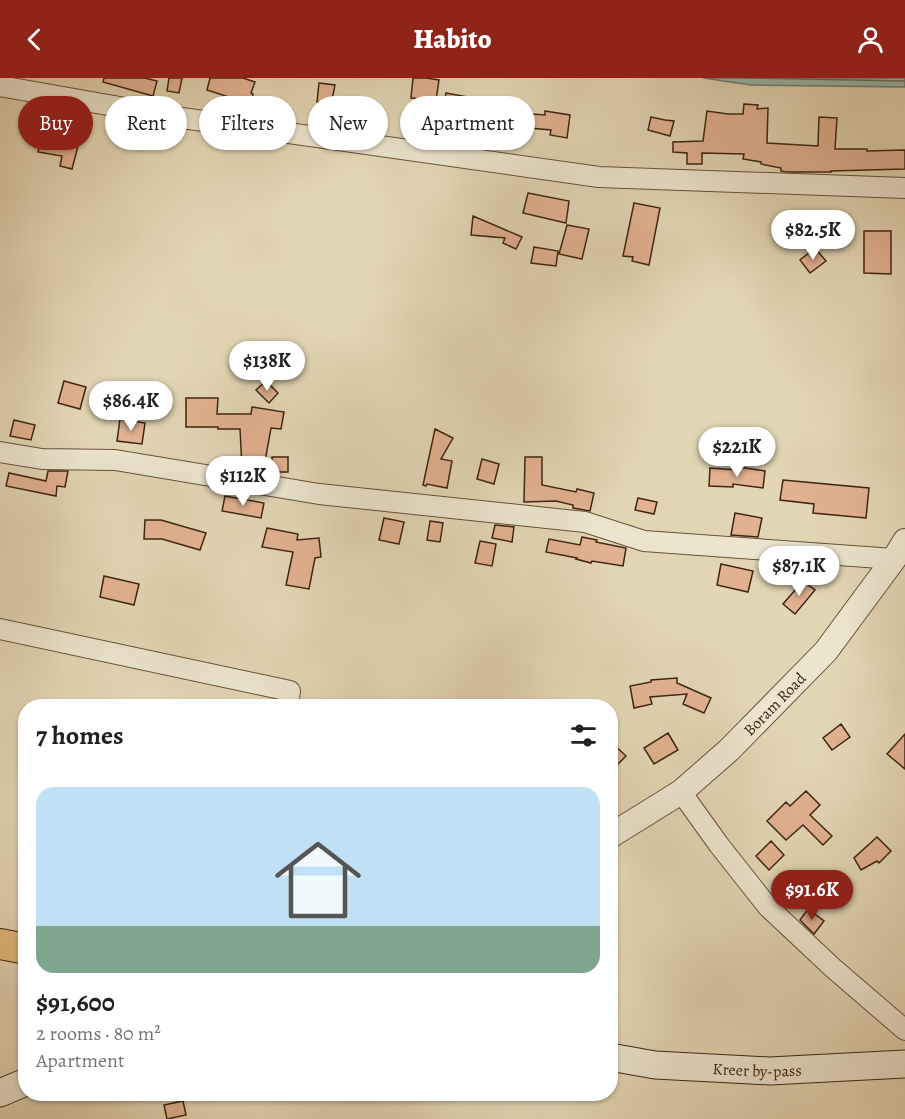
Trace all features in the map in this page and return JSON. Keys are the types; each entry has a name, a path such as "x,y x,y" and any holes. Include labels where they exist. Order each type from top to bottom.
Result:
{"main road":[{"path":"0,944 18,947"},
{"name":"Kreer by-pass","path":"618,1058 655,1065 770,1071 905,1064"},
{"path":"0,1093 18,1085"}],"street":[{"path":"0,86 182,118 599,177 905,188"},
{"path":"0,453 42,459 115,460 319,494 585,522 644,541 899,550"},
{"name":"Boram Road","path":"618,831 681,792 729,750 826,651 899,550"},
{"path":"0,629 290,691 289,699"},
{"path":"681,792 768,907 833,968 905,1030"}],"water":[{"path":"703,78 905,78 905,87 751,85"}],"building":[{"path":"104,78 145,78 157,81 153,96 103,82"},
{"path":"169,78 182,78 179,93 167,91"},
{"path":"210,78 243,78 255,82 251,93 253,96 226,96 207,90"},
{"path":"413,78 439,80 437,96 411,96"},
{"path":"319,83 335,85 333,96 318,96"},
{"path":"446,93 462,96 445,96"},
{"path":"744,104 758,105 757,109 768,108 767,143 818,146 819,117 837,118 835,149 905,150 905,169 786,172 781,171 781,168 743,159 744,154 702,153 702,164 687,164 687,153 673,152 673,142 703,141 707,111 743,114"},
{"path":"545,111 570,115 567,138 550,135 551,130 535,129 535,114 545,115"},
{"path":"651,117 674,121 670,136 648,130"},
{"path":"38,150 77,150 72,169 60,166 62,156 38,152"},
{"path":"528,193 569,201 566,223 523,213"},
{"path":"634,203 660,208 649,265 632,261 633,257 623,256"},
{"path":"473,216 522,237 516,249 503,243 505,238 471,235"},
{"path":"567,225 589,229 582,259 559,254"},
{"path":"864,231 891,231 891,274 864,273"},
{"path":"534,247 558,251 556,266 531,263"},
{"path":"815,248 826,261 810,273 800,260"},
{"path":"64,381 86,387 80,409 58,403"},
{"path":"266,381 278,393 269,403 256,390"},
{"path":"186,398 218,398 217,414 251,414 252,407 284,412 281,429 271,428 264,467 242,468 240,429 186,427"},
{"path":"120,419 145,423 142,444 117,441"},
{"path":"14,420 35,425 31,440 10,436"},
{"path":"435,429 453,438 441,459 452,461 447,488 423,485"},
{"path":"272,457 288,457 288,472 272,472"},
{"path":"525,457 542,457 542,485 594,493 590,511 573,508 573,505 556,501 524,502"},
{"path":"482,459 499,464 494,484 477,479"},
{"path":"739,467 765,471 763,488 733,484 733,487 709,486 710,468 738,470"},
{"path":"48,471 68,471 65,487 57,486 56,496 6,486 9,473 46,481"},
{"path":"783,480 869,488 866,518 813,513 814,504 780,500"},
{"path":"225,496 264,503 261,518 222,511"},
{"path":"638,498 657,502 654,514 635,510"},
{"path":"735,513 762,518 758,537 731,535"},
{"path":"384,518 404,522 399,544 379,540"},
{"path":"145,520 161,520 206,533 200,550 162,539 144,539"},
{"path":"430,521 443,523 440,542 427,540"},
{"path":"495,525 514,527 512,542 492,538"},
{"path":"267,528 298,534 297,540 319,538 321,557 315,558 309,589 286,585 293,552 262,547"},
{"path":"582,537 626,548 623,566 592,561 591,563 546,552 549,539 580,545"},
{"path":"480,541 496,544 492,566 475,563"},
{"path":"721,564 753,571 748,592 717,585"},
{"path":"104,576 139,584 134,605 100,597"},
{"path":"803,581 815,590 795,614 783,604"},
{"path":"677,678 677,683 711,698 704,713 683,704 687,694 650,697 652,704 634,708 630,686 651,682 651,680"},
{"path":"841,724 850,737 832,750 823,738"},
{"path":"668,733 678,750 654,764 644,748"},
{"path":"905,734 905,769 887,754"},
{"path":"618,748 626,756 618,764"},
{"path":"806,791 820,805 810,815 832,836 823,845 803,825 786,840 767,821 786,802 790,806"},
{"path":"877,837 891,851 879,863 877,861 861,870 854,858"},
{"path":"771,841 784,855 769,870 756,856"},
{"path":"808,909 824,921 814,934 800,920"},
{"path":"183,1101 186,1115 167,1119 164,1105"}]}
